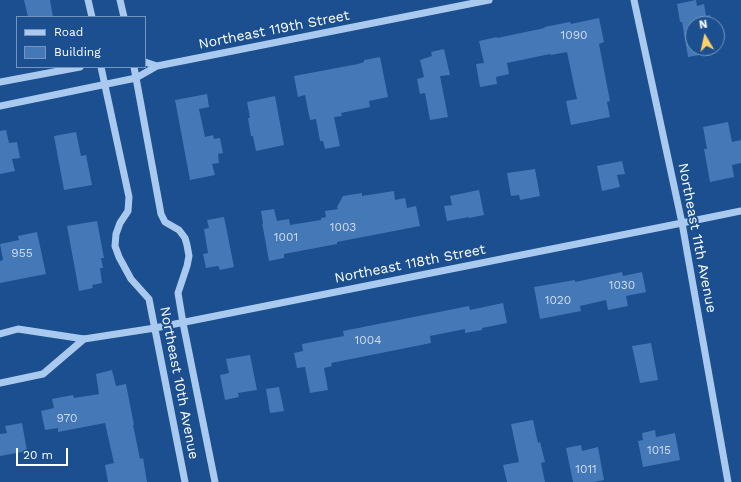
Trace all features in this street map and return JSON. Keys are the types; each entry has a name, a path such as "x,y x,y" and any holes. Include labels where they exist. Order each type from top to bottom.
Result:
{"street":[{"path":"88,0 92,16"},
{"path":"120,0 124,16"},
{"name":"Northeast 119th Street","path":"0,106 136,78 157,66 489,0"},
{"name":"Northeast 11th Avenue","path":"634,0 682,223 728,482"},
{"name":"Northeast 119th Street","path":"146,62 157,66"},
{"path":"0,82 75,68"},
{"name":"Northeast 10th Avenue","path":"101,68 129,197 128,211 120,222 116,234 115,246 131,279 149,299 184,482"},
{"name":"Northeast 10th Avenue","path":"134,68 161,214 165,222 179,230 185,238 187,245 189,256 178,293 215,482"},
{"name":"Northeast 118th Street","path":"0,334 18,329 84,339 155,328 741,210"},
{"path":"0,383 43,374 84,339"}],"building":[{"path":"24,0 50,0 53,16 28,16"},
{"path":"696,0 697,6 704,4 706,16 685,16 685,40 682,22 680,22 677,4"},
{"path":"599,18 604,42 599,44 610,101 607,102 610,117 571,125 566,101 577,99 567,52 507,63 509,74 496,77 497,84 480,87 476,64 484,63 479,41 570,22 571,24"},
{"path":"444,49 450,75 440,76 448,117 430,120 425,93 420,94 417,79 424,77 420,60 432,56 431,52"},
{"path":"380,57 388,97 369,101 370,107 341,113 342,116 334,117 340,146 325,149 323,141 320,141 316,119 310,120 305,95 298,97 294,76 358,64 364,62 364,60"},
{"path":"207,94 209,107 199,109 205,137 213,135 214,139 220,138 223,153 218,154 219,163 212,164 215,175 190,180 175,100"},
{"path":"275,96 284,145 256,151 253,136 251,136 247,102"},
{"path":"728,122 732,142 741,140 741,163 732,165 734,177 710,182 704,149 707,149 703,127"},
{"path":"6,130 9,143 17,142 20,158 12,159 15,171 0,174 0,131"},
{"path":"76,132 81,156 86,155 92,185 64,190 54,136"},
{"path":"622,161 625,174 617,175 620,187 602,191 597,166"},
{"path":"535,169 540,196 520,200 519,195 511,196 507,173"},
{"path":"479,190 484,215 447,221 444,206 452,205 450,196"},
{"path":"394,191 395,200 405,198 407,208 416,206 420,226 284,254 284,258 269,261 261,211 274,209 277,221 289,219 290,225 321,220 321,218 326,217 325,211 338,209 337,207 343,196 362,193 362,196"},
{"path":"224,217 234,267 220,270 218,266 206,268 203,254 208,253 204,229 209,228 207,220"},
{"path":"97,221 104,258 101,258 103,268 100,268 102,283 92,285 93,288 79,291 67,226"},
{"path":"37,232 46,274 0,283 0,261 3,260 0,244 19,240 18,236"},
{"path":"622,272 623,276 642,272 646,292 626,296 628,306 608,310 606,300 580,306 581,311 540,319 534,287 575,280 575,282"},
{"path":"503,303 507,323 465,333 465,329 430,336 431,343 331,363 332,366 324,368 328,390 310,393 305,367 297,368 294,353 303,351 302,344 344,336 343,331 469,306 470,310"},
{"path":"651,343 658,380 640,383 632,346"},
{"path":"250,355 257,390 238,393 239,397 225,400 220,375 229,373 226,359"},
{"path":"112,370 116,386 126,384 140,459 143,458 147,482 108,482 105,465 114,463 105,423 58,432 58,428 45,430 41,411 54,408 52,399 73,395 74,398 99,394 96,374"},
{"path":"279,387 284,411 270,413 266,389"},
{"path":"533,420 538,443 540,442 545,462 541,463 545,482 507,482 503,465 519,462 511,424"},
{"path":"22,423 27,451 0,456 0,434 7,433 5,426"},
{"path":"655,430 656,437 675,433 680,460 643,467 638,441 643,440 642,433"},
{"path":"581,445 582,451 598,447 604,480 594,482 573,482 566,448"}]}
